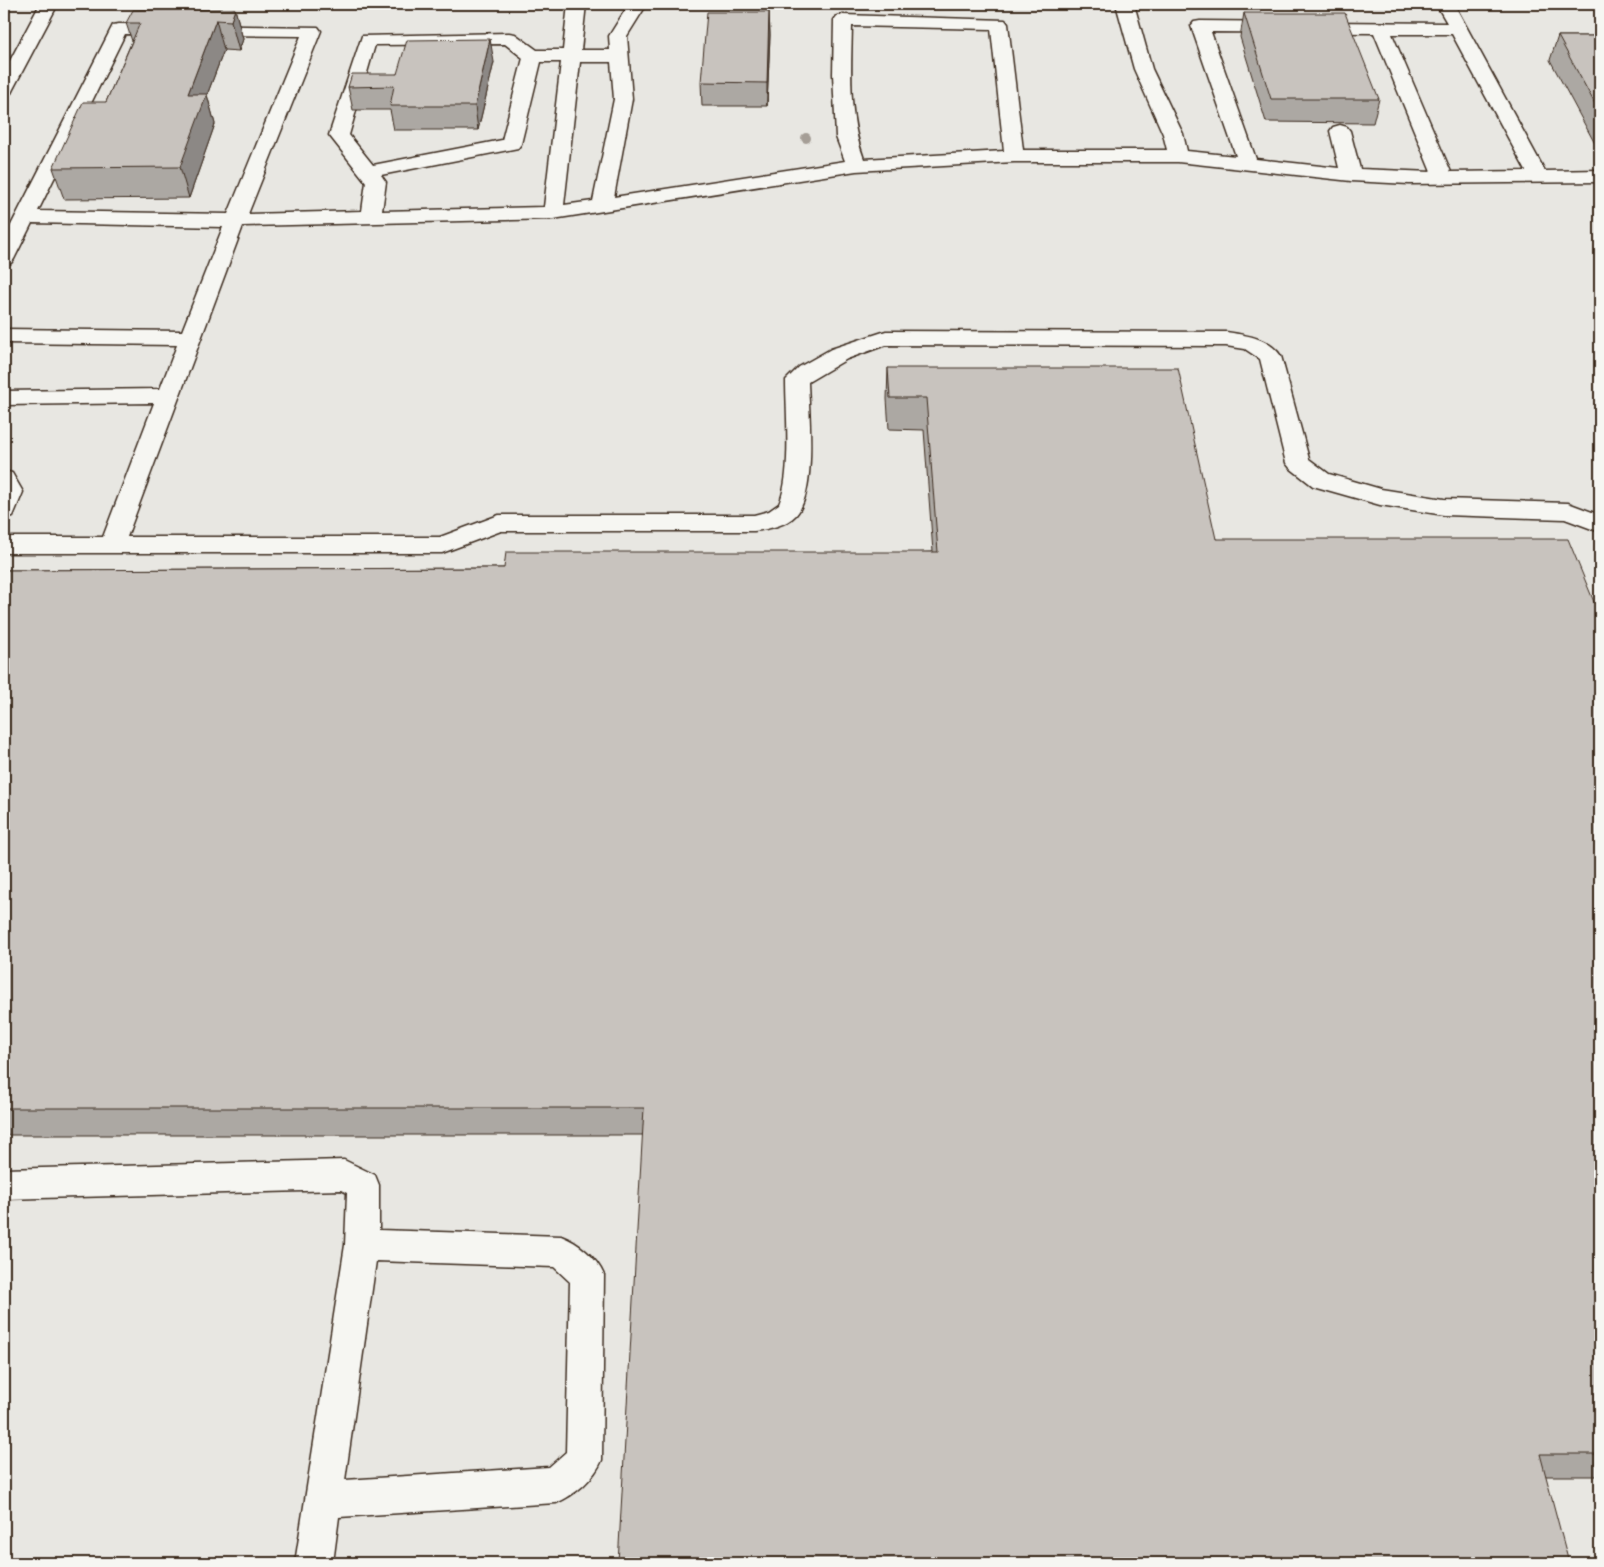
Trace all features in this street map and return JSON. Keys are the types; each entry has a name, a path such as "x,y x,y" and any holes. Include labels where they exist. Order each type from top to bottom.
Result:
{"main road":[{"path":"4,89 49,4"},
{"path":"553,213 577,4"},
{"path":"602,205 622,99 618,36 638,4"},
{"path":"1125,4 1143,69 1173,134 1178,156"},
{"path":"1445,4 1539,176"},
{"path":"856,165 846,138 842,74 843,20 999,24 1014,156"},
{"path":"1248,164 1200,26 1459,29"},
{"path":"4,259 119,28 312,31 234,221 112,545"},
{"path":"1381,28 1443,177"},
{"path":"371,217 376,182 339,135 368,40 508,38 533,56 619,56"},
{"path":"368,172 511,144 533,56"},
{"path":"1340,131 1351,175"},
{"path":"25,217 234,221 553,213 856,165 1014,156 1178,156 1351,175 1443,177 1600,176"},
{"path":"4,336 190,338"},
{"path":"4,545 442,545 499,523 754,524 764,522 776,518 790,507 794,499 797,464 797,380 812,368 844,350 886,338 1156,337 1238,340 1261,348 1270,356 1298,463 1322,480 1380,497 1444,508 1568,511 1600,524"},
{"path":"4,398 168,396"},
{"path":"4,479 11,492 4,510"},
{"path":"4,1184 344,1175 363,1185 362,1245 314,1563"},
{"path":"324,1500 556,1485 584,1460 587,1275 561,1252 362,1245"}],"shaded area":[{"path":"4,4 1600,4 1600,1563 4,1563"}],"building":[{"path":"235,9 231,21 216,20 188,94 207,94 180,167 53,168 83,102 106,102 140,23 126,23 133,10"},
{"path":"707,12 769,12 767,83 701,82"},
{"path":"1244,13 1345,13 1379,99 1271,99"},
{"path":"1558,36 1600,36 1600,113"},
{"path":"490,39 475,106 390,106 394,86 348,87 352,74 397,74 407,40"},
{"path":"888,368 1178,368 1216,539 1568,539 1600,614 1600,1454 1540,1454 1569,1563 618,1563 644,1108 4,1108 4,570 504,568 506,552 938,552 926,398 890,398"}]}
